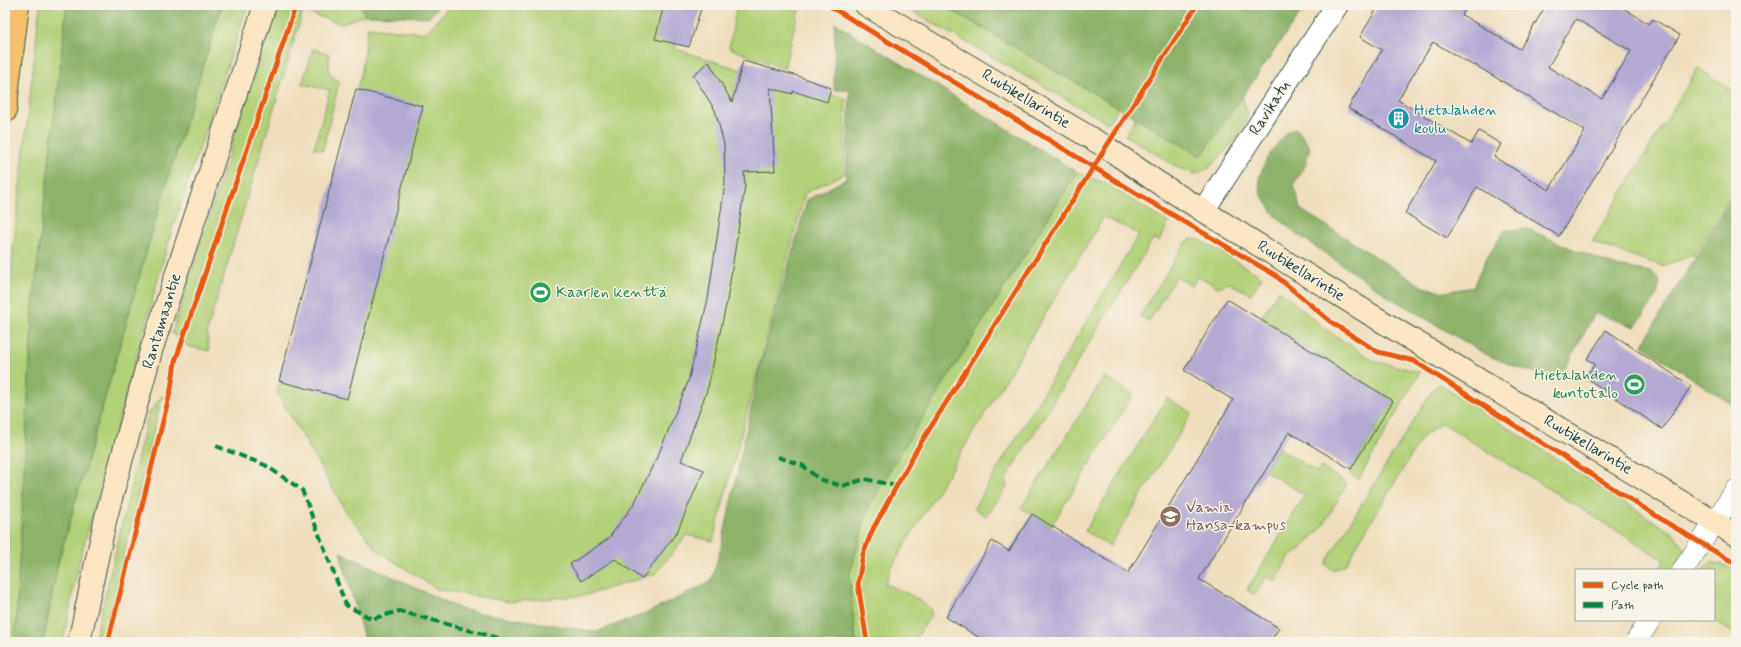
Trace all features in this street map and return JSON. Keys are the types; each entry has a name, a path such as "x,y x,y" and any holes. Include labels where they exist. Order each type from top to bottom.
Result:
{"highway":[{"path":"5,112 18,5"}],"main road":[{"name":"Rantamaantie","path":"79,642 106,517 152,351 265,5"},
{"name":"Ruutikellarintie","path":"866,5 1106,147 1157,182 1373,316 1736,535"}],"street":[{"name":"Ravikatu","path":"1203,211 1337,5"},
{"path":"1684,569 1736,490"},
{"path":"1636,642 1649,621"}],"green space":[{"path":"40,5 67,5 33,305 15,642 5,642 5,381 13,251"},
{"path":"67,5 222,5 160,204 58,563 43,642 15,642 33,305"},
{"path":"222,5 248,5 172,229 78,566 63,642 43,642 58,563 160,204"},
{"path":"278,5 361,5 365,15 341,24 303,11 207,332 209,351 187,346 172,333 264,43"},
{"path":"361,5 440,5 429,17 365,15"},
{"name":"Kaarlen kenttä","path":"450,5 631,5 682,20 675,49 802,89 846,98 844,174 805,193 713,541 687,535 655,574 587,595 510,602 437,589 377,550 347,513 277,392 362,70 368,27 426,33"},
{"path":"737,5 800,5 784,69 729,48"},
{"path":"901,5 943,5 1119,108 1108,123"},
{"path":"943,5 1306,5 1201,156"},
{"path":"835,23 1077,172 909,439 869,506 849,577 856,642 365,642 340,552 463,610 596,632 647,613 711,582 722,544 759,371 807,200 846,179 850,90 834,90"},
{"path":"313,49 329,54 329,73 339,82 323,150 314,148 330,90 302,84"},
{"path":"1698,68 1736,93 1736,188 1694,255 1662,266 1592,242"},
{"path":"1242,97 1248,116 1237,138 1209,168 1195,174 1179,168 1125,135 1136,118 1201,156"},
{"path":"1296,128 1310,147 1305,166 1294,184 1300,209 1423,287 1444,292 1473,287 1486,259 1505,230 1528,229 1616,266 1651,272 1660,281 1657,296 1635,327 1595,313 1569,362 1557,379 1519,368 1489,356 1391,298 1294,232 1275,215 1261,194 1259,178 1266,160 1277,144 1288,132"},
{"path":"1077,172 1106,184 1169,223 1159,241 1153,239 1005,480 1008,485 986,516 974,508 1139,234 1104,217 891,568 885,584 918,599 929,608 932,613 914,642 856,642 849,577 869,506 909,439"},
{"path":"1736,191 1736,407 1642,345"},
{"path":"1191,239 1200,240 1262,277 1251,294 1229,283 1218,287 1198,276 1192,286 1176,276 1149,321 1140,316 1185,243"},
{"path":"1279,290 1325,329 1374,361 1420,372 1359,479 1350,474 1351,469 1393,401 1261,318"},
{"path":"1104,377 1133,394 1051,526 1021,508"},
{"path":"1440,384 1674,534 1687,553 1678,569 1660,569 1664,560 1442,423 1423,436 1345,565 1333,570 1325,564 1433,389"},
{"path":"162,396 103,642 94,642 148,415"},
{"path":"1167,398 1192,413 1110,546 1085,531"},
{"path":"1279,448 1317,473 1321,467 1347,484 1322,527 1298,552 1289,557 1275,582 1267,576 1255,595 1247,590 1305,495 1265,471"},
{"path":"1712,562 1736,569 1736,635 1715,621 1715,569 1704,569"}],"building":[{"path":"664,5 702,5 689,47 655,39"},
{"name":"Hietalahden koulu","path":"1379,5 1468,5 1462,15 1520,49 1546,5 1618,5 1649,24 1653,19 1680,35 1559,236 1477,187 1447,238 1405,213 1436,161 1348,108 1382,50 1360,37","holes":["1576,19 1631,51 1602,99 1548,67","1433,42 1474,66 1475,65 1585,131 1549,190 1494,157 1501,144 1479,131 1471,144 1398,100"]},
{"path":"743,61 798,76 831,88 827,102 793,91 793,94 770,88 775,171 744,172 745,186 727,301 708,387 681,461 704,470 677,532 642,579 615,559 581,581 570,564 608,539 634,504 659,453 688,382 708,299 725,184 724,144 715,110 693,75 709,62 732,102"},
{"path":"356,89 423,106 347,399 279,381"},
{"path":"1227,299 1393,401 1351,469 1289,432 1199,579 1279,628 1270,642 986,642 946,617 992,541 1009,551 1032,514 1128,573 1233,400 1184,370"},
{"name":"Hietalahden kuntotalo","path":"1606,330 1691,386 1662,429 1585,377 1595,364 1587,359"}],"marked path":[{"path":"216,446 265,465 302,490 346,605 372,619 399,611 512,642"},
{"path":"778,457 802,465 819,479 842,486 865,479 897,486"}],"cycle path":[{"path":"108,642 171,389 175,362 296,5"},
{"path":"828,5 1144,198 1275,275 1331,322 1378,352 1414,361 1669,524 1736,564"},
{"path":"867,642 858,584 863,554 873,529 917,449 1106,147 1197,5"}],"place":[{"name":"Hietalahden koulu","path":"1398,119"},
{"name":"Kaarlen kenttä","path":"541,292"},
{"name":"Hietalahden kuntotalo","path":"1634,384"},
{"name":"Vamia Hansa-kampus","path":"1171,516"}]}
